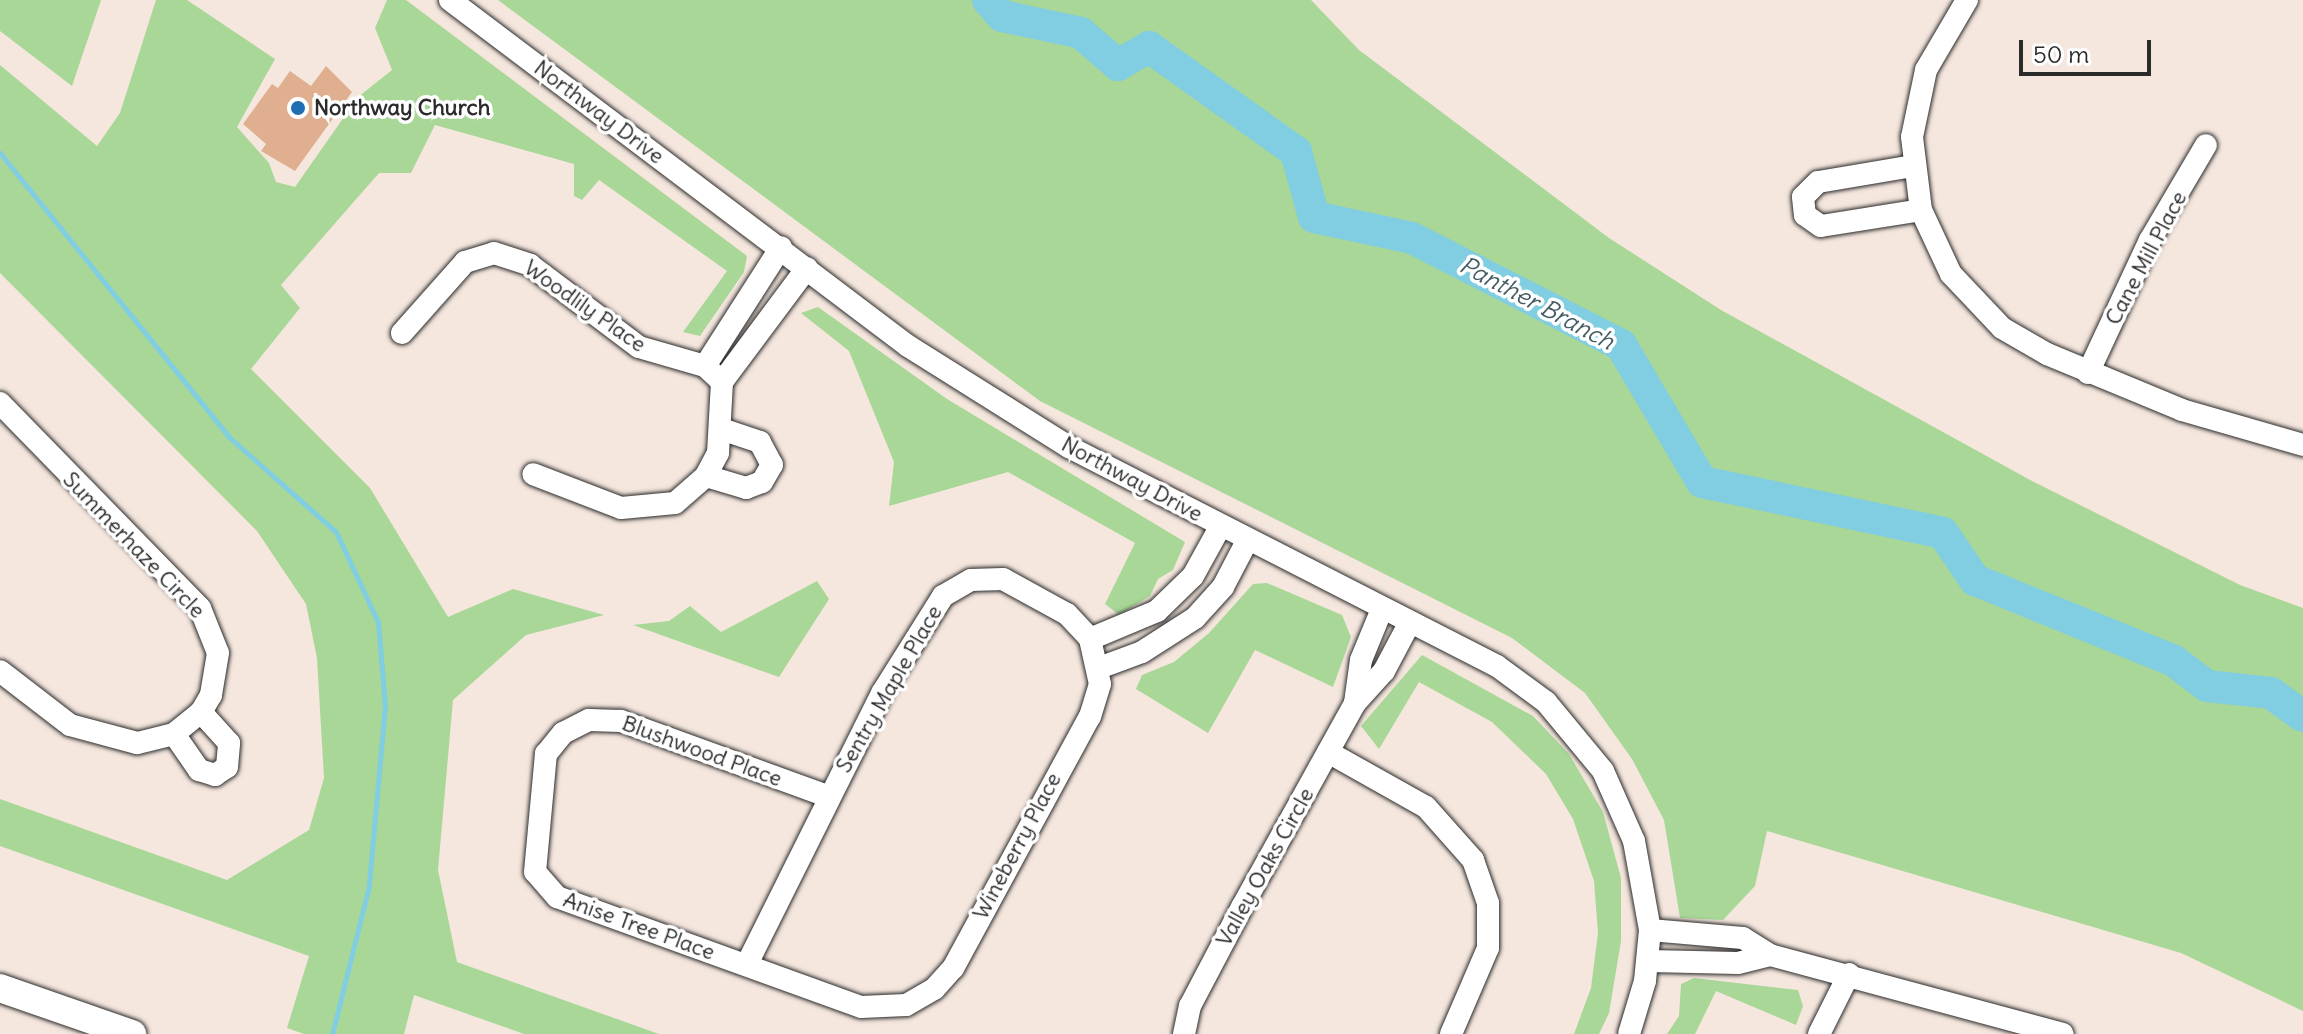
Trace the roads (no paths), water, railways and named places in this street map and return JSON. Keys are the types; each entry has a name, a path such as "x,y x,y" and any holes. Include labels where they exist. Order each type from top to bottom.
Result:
{"main road":[{"path":"0,988 132,1034"}],"street":[{"name":"Northway Drive","path":"450,0 781,247 908,346 1069,447 1520,680 1586,747 1634,841 1650,930 1649,961 1629,1034"},
{"path":"1967,0 1922,82 1913,166 1921,210 1951,274 1984,313 2025,343 2088,373 2182,410 2303,445"},
{"name":"Cane Mill Place","path":"2088,373 2133,273 2206,145"},
{"path":"1913,166 1818,182 1803,197 1805,215 1821,226 1921,210"},
{"path":"533,474 638,510 675,503 706,476 721,429 713,374 781,247"},
{"name":"Woodlily Place","path":"402,333 465,262 494,253 530,265 639,347 713,374"},
{"path":"713,374 807,268"},
{"name":"Summerhaze Circle","path":"0,404 209,620 217,675 201,712 174,734 137,743 95,735 70,725 0,671"},
{"path":"706,476 746,488 762,482 772,465 760,442 721,429"},
{"path":"1090,639 1157,611 1193,576 1220,527"},
{"path":"1099,668 1142,652 1195,618 1223,587 1247,541"},
{"name":"Sentry Maple Place","path":"747,964 827,796 933,609 957,586 1003,579 1067,614 1090,639 1099,668"},
{"name":"Valley Oaks Circle","path":"1355,703 1361,660 1382,609"},
{"name":"Valley Oaks Circle","path":"1184,1034 1190,1006 1328,752 1355,703 1384,671 1410,622"},
{"name":"Wineberry Place","path":"906,1005 934,989 953,968 1090,716 1099,668"},
{"path":"174,734 199,770 215,775 227,767 229,743 201,712"},
{"name":"Blushwood Place","path":"575,724 621,721 827,796"},
{"name":"Anise Tree Place","path":"575,724 554,742 540,777 533,858 539,883 557,897 861,1007 906,1005"},
{"path":"1328,752 1426,807 1473,860 1488,903 1488,948 1451,1034"},
{"path":"1650,930 1743,938 1770,955 2063,1034"},
{"path":"1649,961 1738,963 1770,955"},
{"path":"1819,1034 1849,974"}],"waterway":[{"name":"Panther Branch","path":"988,0 1002,16 1081,33 1118,65 1149,47 1296,152 1314,217 1412,238 1621,345 1702,482 1943,533 1975,580 2174,661 2207,686 2271,693 2303,716"},
{"path":"0,153 229,437 336,532 378,622 385,705 369,886 332,1034"}],"place":[{"name":"Northway Church","path":"298,108"}]}
